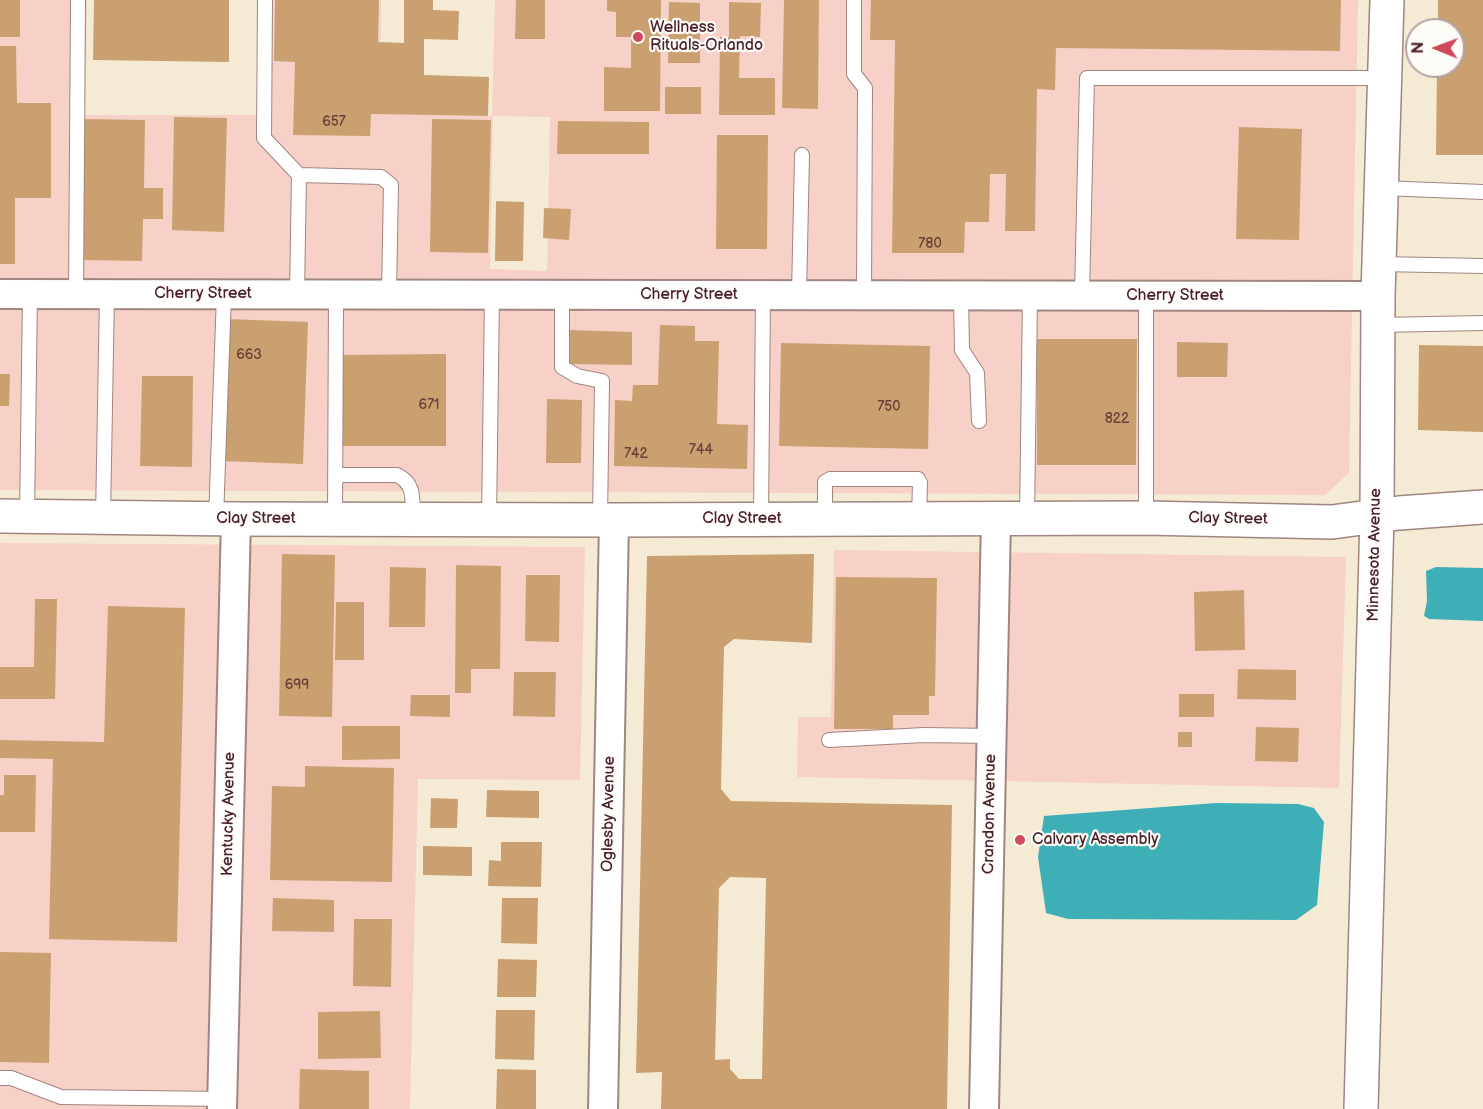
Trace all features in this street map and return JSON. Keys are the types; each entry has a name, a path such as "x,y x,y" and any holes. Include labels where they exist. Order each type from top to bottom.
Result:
{"street":[{"name":"Minnesota Avenue","path":"1362,1109 1377,516 1378,295 1387,0"},
{"name":"Cherry Street","path":"0,294 1378,295"},
{"name":"Clay Street","path":"13,516 489,520 1146,518 1332,522 1483,507"},
{"name":"Kentucky Avenue","path":"222,1104 226,519"},
{"name":"Crandon Avenue","path":"984,1109 992,736 1011,519"},
{"name":"Oglesby Avenue","path":"603,1109 607,520"}],"lane":[{"path":"76,294 78,0"},
{"path":"265,0 264,138 299,175 297,294"},
{"path":"854,0 854,74 865,88 864,295"},
{"path":"1082,296 1088,78 1385,78"},
{"path":"799,295 802,154"},
{"path":"299,175 381,177 391,185 389,294"},
{"path":"1382,188 1483,192"},
{"path":"1378,295 1483,266"},
{"path":"13,516 30,294"},
{"path":"103,518 107,294"},
{"path":"224,294 226,519"},
{"path":"335,519 336,294"},
{"path":"489,520 492,294"},
{"path":"562,294 562,367 577,376 602,381 607,520"},
{"path":"761,519 763,295"},
{"path":"961,295 962,350 977,373 979,421"},
{"path":"1011,519 1029,407 1030,295"},
{"path":"1378,295 1483,323"},
{"path":"1146,296 1146,518"},
{"path":"335,476 397,475 405,478 411,486 413,519"},
{"path":"829,740 924,735 992,736"},
{"path":"0,1078 11,1078 61,1097 222,1104"}],"shaded area":[{"path":"0,0 87,0 85,115 260,115 262,0 381,0 380,114 492,116 495,0 1358,0 1349,473 1325,495 0,490","holes":["493,116 550,117 547,271 490,269"]},
{"path":"0,543 585,547 580,780 418,779 410,1109 0,1109"},
{"path":"834,550 1346,557 1339,788 797,777 798,717 831,717"}],"water":[{"path":"1436,567 1483,568 1483,621 1429,619 1424,616 1427,601 1426,571"},
{"path":"1216,803 1298,804 1314,808 1324,822 1317,905 1296,920 1068,919 1046,913 1038,857 1044,816"}],"building":[{"path":"0,0 20,0 20,37 0,37"},
{"path":"94,0 229,0 229,62 93,60"},
{"path":"275,0 379,0 378,42 404,43 404,0 433,0 433,10 459,11 458,40 424,39 424,75 489,77 488,116 371,114 370,136 293,135 295,62 274,61"},
{"path":"516,0 545,0 545,39 515,39"},
{"path":"607,0 661,0 660,111 604,111 604,67 631,68 631,37 616,37 616,12 607,11"},
{"path":"784,0 819,0 818,109 782,108"},
{"path":"871,0 1341,0 1340,51 1056,48 1055,90 1037,89 1035,231 1005,231 1006,174 990,174 989,222 965,222 964,253 892,253 895,40 870,40"},
{"path":"1438,0 1483,0 1483,155 1436,155 1437,78 1465,78 1465,18 1438,18"},
{"path":"669,2 700,3 700,63 668,63"},
{"path":"729,2 761,3 760,37 740,36 739,78 775,78 775,115 719,115 720,37 729,37"},
{"path":"0,46 16,46 17,103 51,103 51,198 15,198 15,264 0,264"},
{"path":"665,87 701,87 701,114 665,114"},
{"path":"174,117 227,118 224,232 172,230"},
{"path":"84,119 145,120 144,188 163,188 163,219 143,219 142,261 82,260"},
{"path":"432,119 491,120 488,253 430,252"},
{"path":"558,121 649,122 649,154 557,154"},
{"path":"1239,127 1302,129 1299,240 1236,239"},
{"path":"717,135 768,135 767,249 716,249"},
{"path":"496,201 524,202 523,261 495,261"},
{"path":"544,208 571,209 569,240 543,238"},
{"path":"227,319 308,322 303,464 222,461"},
{"path":"660,325 695,326 695,341 719,341 717,424 748,425 747,469 614,466 615,400 632,401 633,385 658,385"},
{"path":"568,330 632,332 632,365 568,364"},
{"path":"1037,339 1137,339 1136,465 1037,465"},
{"path":"1177,342 1228,343 1227,377 1177,377"},
{"path":"781,343 930,346 928,449 779,446"},
{"path":"1419,345 1483,346 1483,432 1418,430"},
{"path":"446,354 446,446 343,446 343,355"},
{"path":"0,374 10,374 9,406 0,406"},
{"path":"142,376 193,376 192,467 140,466"},
{"path":"547,399 582,400 581,463 546,463"},
{"path":"282,554 335,555 332,717 279,716"},
{"path":"814,554 812,643 734,639 724,647 721,789 731,801 952,805 947,1109 661,1109 662,1072 636,1073 647,556","holes":["730,877 766,878 762,1079 739,1079 730,1069 730,1059 715,1060 719,888"]},
{"path":"456,565 501,566 500,669 471,669 471,693 455,693"},
{"path":"390,567 426,568 425,627 389,627"},
{"path":"526,575 560,575 559,642 525,641"},
{"path":"836,577 937,578 935,696 929,696 929,715 893,715 893,729 834,729"},
{"path":"1244,590 1245,650 1195,651 1194,592"},
{"path":"35,599 57,599 55,699 0,699 0,667 34,667"},
{"path":"336,602 364,602 364,660 335,660"},
{"path":"108,606 185,608 177,942 49,939 53,759 0,758 0,740 104,742"},
{"path":"1238,669 1296,670 1296,700 1237,699"},
{"path":"514,672 556,672 555,717 513,716"},
{"path":"1179,694 1214,694 1214,717 1179,717"},
{"path":"411,695 450,695 450,717 410,716"},
{"path":"342,726 400,726 400,759 342,760"},
{"path":"1256,727 1299,728 1298,762 1255,761"},
{"path":"1178,732 1192,732 1192,747 1178,747"},
{"path":"305,766 394,768 392,882 270,880 272,786 305,787"},
{"path":"4,775 36,775 35,832 0,832 0,795 4,795"},
{"path":"487,790 539,791 539,818 486,817"},
{"path":"431,798 458,799 457,828 430,828"},
{"path":"501,842 542,842 541,887 488,886 489,860 501,861"},
{"path":"423,846 472,847 472,876 423,875"},
{"path":"273,898 334,900 334,932 272,931"},
{"path":"502,898 538,898 537,944 501,943"},
{"path":"354,919 392,919 391,987 353,986"},
{"path":"0,952 51,953 49,1063 0,1062"},
{"path":"498,959 537,960 536,997 497,997"},
{"path":"496,1010 535,1010 534,1060 495,1059"},
{"path":"380,1011 381,1058 318,1059 318,1012"},
{"path":"300,1069 369,1071 369,1109 299,1109"},
{"path":"497,1069 536,1070 536,1109 496,1109"}],"place":[{"name":"Wellness Rituals-Orlando","path":"638,37"},
{"name":"Calvary Assembly","path":"1020,840"}]}
